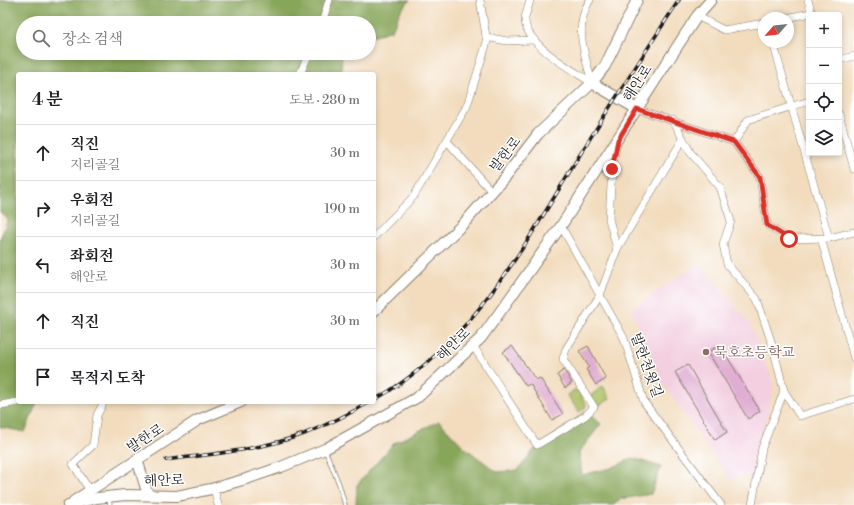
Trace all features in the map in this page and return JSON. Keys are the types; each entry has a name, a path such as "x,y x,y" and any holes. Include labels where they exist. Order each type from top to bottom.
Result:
{"street":[{"path":"324,16 329,0"},
{"path":"376,234 414,196 467,106 487,42 480,0"},
{"path":"530,0 525,19 534,40 539,47 592,83 637,109 734,142 760,177 767,225 789,239 829,238 854,232"},
{"path":"590,0 583,12 581,34 592,83"},
{"name":"발한로","path":"376,309 465,222 492,192 538,134 592,83 605,66 637,0"},
{"name":"해안로","path":"68,505 148,496 177,496 214,488 281,467 325,449 418,397 480,338 501,310 561,226 697,16 711,0"},
{"path":"808,0 811,12"},
{"path":"794,17 806,15"},
{"path":"697,16 724,30 758,24"},
{"path":"486,36 507,41 534,40"},
{"path":"775,48 829,238"},
{"path":"842,59 854,56"},
{"path":"301,72 306,60"},
{"path":"734,142 748,120 806,102"},
{"path":"673,120 690,152 720,187 731,220 723,244 727,264 757,299 773,347 784,391 800,416 854,400"},
{"path":"841,120 852,154 854,169"},
{"path":"472,344 537,445 586,416 594,407 563,358 566,349 600,295 617,249 683,139"},
{"path":"617,249 609,219 612,169 618,140"},
{"path":"447,141 492,192"},
{"name":"발한천윗길","path":"561,226 624,338 644,402 721,505"},
{"path":"821,238 854,358"},
{"path":"752,505 762,448 784,391"},
{"path":"0,405 16,402"},
{"path":"90,491 73,464 93,445 97,415 103,404"},
{"name":"발한로","path":"68,505 137,458 198,420 236,404"},
{"path":"137,458 148,496"},
{"path":"214,488 218,505"}],"lane":[{"path":"325,449 339,484 345,505"}],"shaded area":[{"name":"묵호초등학교","path":"699,263 749,322 774,383 754,474 731,480 664,385 631,309"}],"green space":[{"path":"0,0 410,0 401,10 392,30 376,35 376,16 16,16 16,60 342,60 341,72 16,72 16,404 36,404 25,432 0,427 0,239 8,219 0,212"},
{"path":"603,386 610,399 598,406 595,406 589,397"},
{"path":"576,389 586,404 585,408 579,412 567,395"},
{"path":"587,411 601,424 579,452 582,475 611,468 633,458 661,467 651,494 621,499 614,505 356,505 357,485 394,443 439,421 464,447 497,472 518,470 534,450"}],"building":[{"path":"720,345 760,411 748,419 708,352"},
{"path":"512,346 536,380 540,378 563,414 552,420 530,384 526,386 503,352"},
{"path":"588,346 606,379 596,385 586,369 589,367 579,351"},
{"path":"688,365 727,432 715,440 675,372"},
{"path":"564,370 572,383 565,388 557,375"}],"railway":[{"path":"376,399 409,378 440,351 468,322 493,290 517,257 605,114 679,0"},
{"path":"166,460 236,451 270,444 304,434 321,427 366,404"}],"place":[{"name":"묵호초등학교","path":"706,352"}],"route":[{"path":"612,169 618,140 637,109 734,142 760,177 767,225 789,239"}]}
